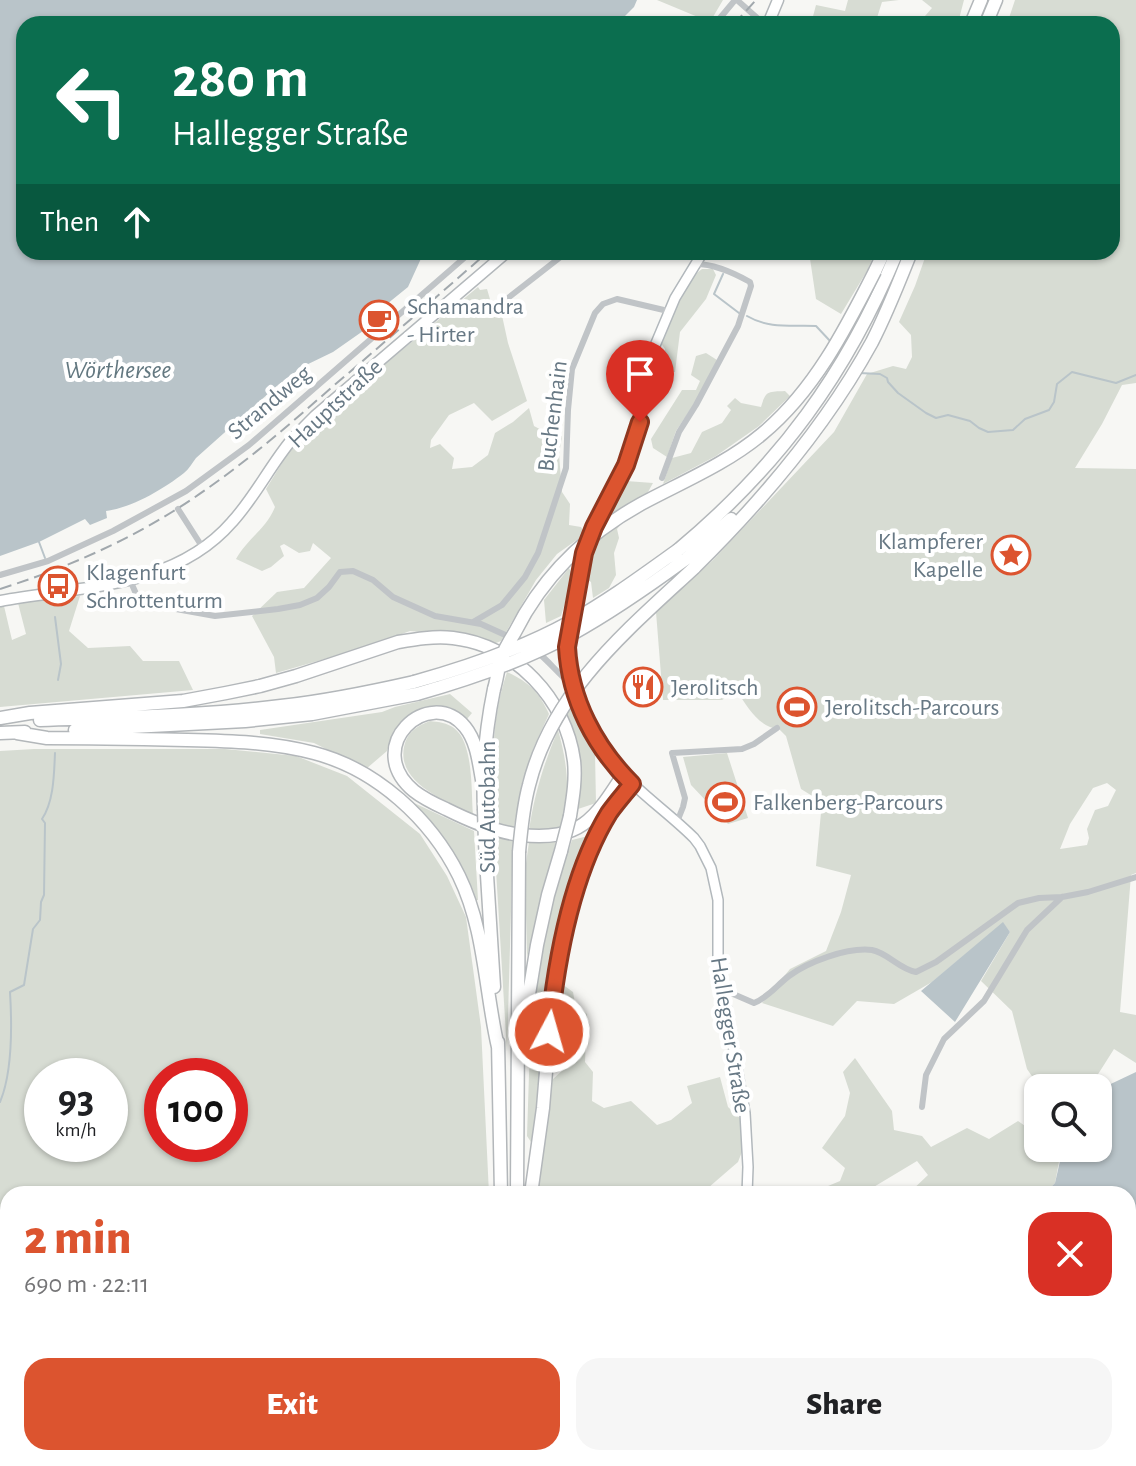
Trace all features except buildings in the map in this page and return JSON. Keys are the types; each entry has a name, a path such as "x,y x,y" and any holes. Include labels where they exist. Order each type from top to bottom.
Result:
{"highway":[{"name":"Süd Autobahn","path":"517,1186 519,852 529,784 542,746 568,697 608,649 686,559 762,496 842,392 873,340 887,276 885,260"},
{"path":"0,720 206,714 416,688 462,681 571,635 633,597 686,559 802,423 848,353 894,260"},
{"name":"Süd Autobahn","path":"501,1186 498,1047 483,785 487,722 501,658 537,595 584,543 619,517 722,461 753,441 781,417 803,393 887,276 903,260"},
{"path":"0,720 30,713 183,701 260,686 398,642 420,638 454,638 506,657 528,673 547,694 566,728 575,778 570,816 537,945 518,1053"},
{"path":"0,733 47,738 159,733 312,714 416,688"},
{"path":"483,785 475,746 464,725 454,718 443,714 426,714 414,719 398,737 396,764 407,784 426,800 508,833 543,837 575,830 596,814 628,779"},
{"path":"159,733 217,741 267,743 317,753 373,780 422,822 459,877 468,901 484,964 498,1047"},
{"path":"532,1186 543,1108 553,987 569,916 592,845 628,779"}],"main road":[{"name":"Hauptstraße","path":"0,601 130,580 167,569 203,548 230,524 289,443 315,416 498,260"},
{"name":"Hallegger Straße","path":"698,260 668,311 652,357 640,422 631,451 584,553 567,647 580,707 592,732 608,757 628,779 700,846 714,880 718,900 718,961 745,1113 747,1186"}],"street":[{"path":"722,16 736,0 756,16"},
{"name":"Strandweg","path":"0,575 69,552 186,491 249,445 462,260"},
{"path":"508,298 557,260"},
{"path":"662,478 679,432 738,326 751,286 747,280 728,271 696,264"},
{"name":"Buchenhain","path":"473,622 502,605 525,577 538,553 566,468 572,369 595,313 603,304 617,299 668,311"},
{"path":"178,509 203,548"},
{"path":"130,580 137,596 145,600 215,616 300,605 317,598 340,572 353,571 373,580 393,597 435,616 491,627 534,650 558,675 574,686"},
{"path":"677,822 685,798 672,753 742,749 777,728"},
{"path":"724,990 754,1003 762,1000 800,968 821,959 866,950 883,954 900,967 916,972 936,962 1013,906 1039,898 1088,892 1136,877"},
{"path":"922,1107 926,1075 944,1039 984,1001 1027,930 1062,897"}],"shaded area":[{"path":"657,0 723,0 714,16 696,16"},
{"path":"848,0 899,0 882,2 878,16 813,16 816,5 845,11"},
{"path":"922,0 964,0 960,16 925,16 932,8"},
{"path":"1015,0 1136,0 1136,383 1122,385 1075,468 1136,469 1136,873 1131,875 1120,1012 1136,1015 1136,1063 1114,1049 1098,1074 1030,1074 1012,1011 981,981 1010,932 1003,923 932,982 894,1004 857,1001 833,1026 762,1003 790,969 826,951 851,875 816,866 822,802 801,789 786,736 779,729 765,725 737,691 722,700 663,700 656,612 713,560 834,432 867,374 893,366 906,369 912,357 911,335 899,322 924,260 1120,260 1120,16 1010,16","holes":["1107,783 1116,790 1108,806 1095,810 1087,829 1087,845 1060,849 1070,824 1093,788"]},
{"path":"810,260 872,260 841,314 816,299"},
{"path":"702,269 713,269 716,275 706,299 680,332 675,372 664,373 665,349 660,342 682,292"},
{"path":"478,287 480,290 487,289 492,306 501,311 527,401 492,421 474,403 449,415 431,440 430,448 440,444 454,458 452,469 472,467 488,455 495,433 529,408 534,426 562,436 559,454 562,492 570,504 569,525 581,527 585,534 557,554 536,580 501,641 491,645 473,637 410,631 276,673 274,657 252,616 277,592 304,588 331,558 313,543 310,551 299,553 284,544 280,546 284,556 262,571 236,559 275,507 266,489 290,450 320,418"},
{"path":"706,353 717,360 700,395 676,431 667,457 653,448 651,439 682,390 696,390 700,381 691,375 696,356"},
{"path":"785,391 790,396 759,426 716,456 663,484 672,458 691,453 702,432 722,423 731,410 727,406 735,398 741,403 761,407 768,393"},
{"path":"626,481 653,483 617,529 619,538 614,553 616,575 609,588 593,598 591,582 582,576 601,521"},
{"path":"569,568 573,576 561,616 546,623 544,600"},
{"path":"80,596 69,631 88,648 130,646 143,661 179,661 193,690 0,707 0,607 4,606 12,640 26,634 18,603"},
{"path":"507,672 532,688 549,714 522,783 514,827 495,823 494,803 495,728"},
{"path":"450,694 472,713 467,719 444,706 411,714 394,730 387,751 366,769 314,743 260,734 260,730 382,712"},
{"path":"574,703 595,753 596,803 578,809 580,766 566,716"},
{"path":"430,721 454,728 465,745 473,815 426,790 408,771 404,760 405,742 413,730"},
{"path":"558,730 567,779 564,815 560,827 547,833 529,831 540,779"},
{"path":"225,749 296,756 347,776 420,834 447,876 466,917 481,1027 489,1186 0,1186 0,751"},
{"name":"Falkenberg-Parcours","path":"727,753 748,818 728,824 691,785 683,757"},
{"path":"414,803 474,831 478,900 475,901 458,862"},
{"path":"588,836 563,912 543,1017 534,1138 531,1142 527,1136 530,1056 540,959 551,908 572,840"},
{"path":"494,837 513,840 507,1052"},
{"path":"556,841 527,957 525,870 529,842"},
{"path":"562,984 573,992 575,1003 587,1014 585,1062 593,1072 592,1101 604,1108 631,1101 657,1125 671,1120 692,1103 687,1086 720,1077 728,1107 742,1120 743,1149 738,1162 710,1186 538,1186 552,1080 566,1067 566,1049 573,1037 572,1018 561,1007"},
{"path":"855,1058 892,1111 894,1130 922,1136 931,1147 967,1128 989,1139 1018,1121 1024,1125 1024,1162 1059,1162 1055,1183 1052,1186 916,1186 928,1175 917,1161 875,1186 828,1186 840,1181 845,1168 822,1148 845,1116 850,1093 843,1072"}],"water":[{"name":"Wörthersee","path":"0,0 637,0 625,16 16,16 16,260 420,260 408,287 371,317 363,331 278,385 176,479 136,502 106,511 107,518 90,525 85,519 39,542 0,556"},
{"path":"1003,922 1010,932 955,1022 921,991"},
{"path":"1136,1072 1136,1186 1052,1186 1060,1162 1112,1162 1112,1083"}],"waterway":[{"path":"723,274 714,294 739,313"},
{"path":"747,316 772,325 816,326 831,342"},
{"path":"859,373 880,374 887,378 898,393 936,418 948,415 970,421 988,432 1013,430 1025,419 1049,410 1054,402 1057,384 1072,372 1116,383 1136,375"},
{"path":"39,542 45,558"},
{"path":"55,617 61,664 58,680"},
{"path":"0,1102 9,1062 10,992 24,985 33,929 40,920 44,895 45,823 42,819 51,796 55,753"}],"railway":[{"path":"741,16 756,0"},
{"path":"0,589 45,574 110,546 193,498 274,437 479,260"}],"place":[{"name":"Schamandra - Hirter","path":"379,320"},
{"name":"Klampferer Kapelle","path":"1011,555"},
{"name":"Klagenfurt Schrottenturm","path":"58,586"},
{"name":"Jerolitsch","path":"643,687"},
{"name":"Jerolitsch-Parcours","path":"797,707"},
{"name":"Falkenberg-Parcours","path":"725,802"}],"route":[{"path":"549,1032 553,987 579,881 592,845 610,811 632,784 608,757 580,707 567,647 584,553 626,465 640,422"}]}
